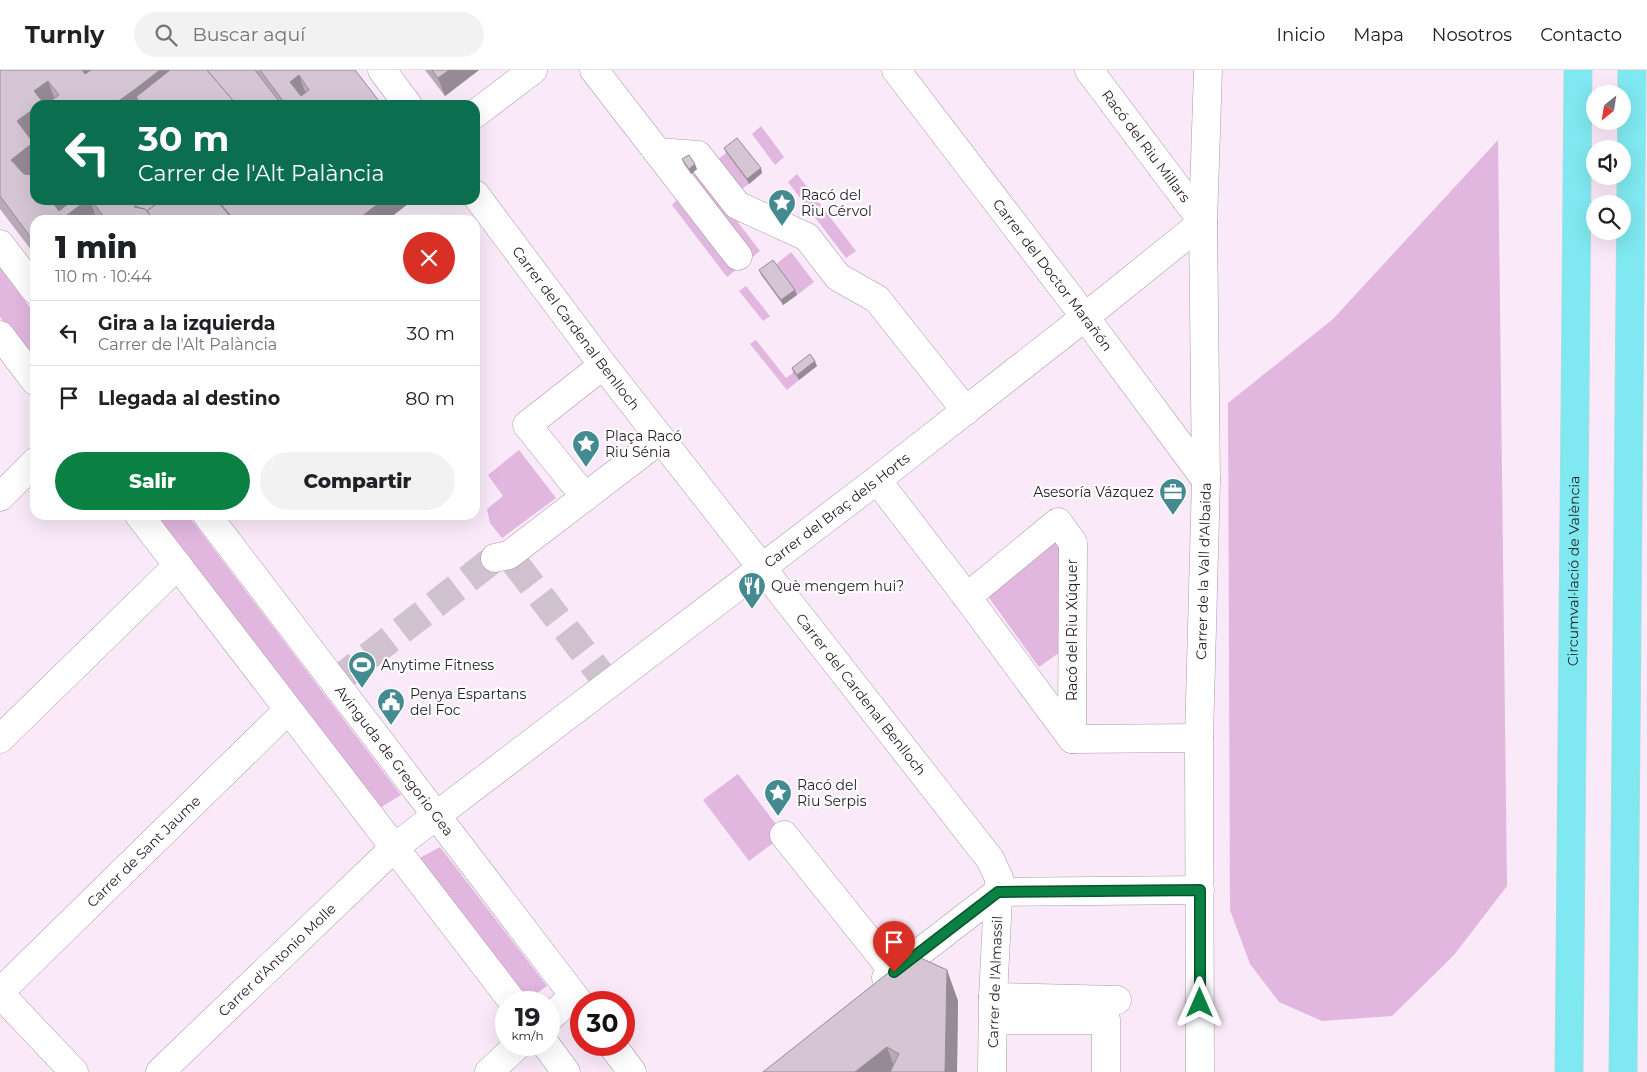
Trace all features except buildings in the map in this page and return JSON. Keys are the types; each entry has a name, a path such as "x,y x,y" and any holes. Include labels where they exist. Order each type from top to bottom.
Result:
{"highway":[{"name":"Circumval·lació de València","path":"1569,1072 1578,70"},
{"path":"1624,1072 1632,70"}],"street":[{"path":"382,70 404,100"},
{"path":"480,110 533,70"},
{"path":"594,70 738,256"},
{"name":"Carrer del Doctor Marañón","path":"896,70 1085,317 1206,480"},
{"name":"Racó del Riu Millars","path":"1089,70 1203,222"},
{"name":"Carrer de la Vall d'Albaida","path":"1200,1072 1199,738 1206,480 1203,222 1208,70"},
{"path":"658,152 698,154 738,205 807,237 838,277 877,299 966,411"},
{"name":"Carrer del Cardenal Benlloch","path":"480,201 603,365 990,859 1000,878 998,892"},
{"name":"Carrer del Braç dels Horts","path":"395,847 762,569 966,411 1203,222"},
{"path":"0,244 30,283"},
{"path":"0,335 30,374"},
{"path":"585,497 527,425 592,374"},
{"path":"506,559 649,448"},
{"path":"0,497 30,467"},
{"name":"Racó del Riu Xúquer","path":"877,480 967,597 1072,739"},
{"path":"143,520 505,991"},
{"name":"Avinguda de Gregorio Gea","path":"211,520 571,991"},
{"name":"Racó del Riu Xúquer","path":"967,597 1058,522 1073,543 1072,739"},
{"path":"0,739 178,565"},
{"name":"Carrer de Sant Jaume","path":"0,993 288,710"},
{"path":"1072,739 1199,738"},
{"path":"784,835 894,972"},
{"name":"Carrer d'Antonio Molle","path":"160,1072 395,847"},
{"path":"863,996 998,892 1200,890"},
{"name":"Carrer de l'Almassil","path":"992,1072 998,892"},
{"path":"0,993 74,1072"},
{"path":"993,1009 1117,1000"},
{"path":"993,1009 1106,1020 1106,1072"},
{"path":"489,1072 506,1056"},
{"path":"554,1056 566,1072"},
{"path":"620,1056 632,1072"}],"shaded area":[{"path":"761,126 784,157 775,165 752,134"},
{"path":"1498,140 1507,886 1454,955 1392,1016 1322,1021 1279,1002 1250,964 1230,910 1228,403 1333,319"},
{"path":"726,153 749,184 740,190 717,160"},
{"path":"697,169 760,251 727,277 672,205"},
{"path":"797,174 856,251 846,258 788,182"},
{"path":"791,252 814,282 797,295 775,265"},
{"path":"0,268 30,307 30,356 0,317"},
{"path":"746,286 770,316 763,321 739,291"},
{"path":"756,340 786,378 793,373 799,380 787,390 750,344"},
{"path":"519,450 556,498 502,538 490,523 487,509 503,496 488,475"},
{"path":"154,520 192,520 401,795 375,811"},
{"path":"1060,532 1067,647 1039,667 987,595"},
{"path":"738,774 784,835 749,861 703,800"},
{"path":"440,847 547,986 540,991 517,991 418,859"}],"tunnel":[{"path":"335,682 495,558"},
{"path":"515,563 609,685"}],"place":[{"name":"Racó del Riu Cérvol","path":"782,227"},
{"name":"Plaça Racó Riu Sénia","path":"586,468"},
{"name":"Asesoría Vázquez","path":"1173,516"},
{"name":"Què mengem hui?","path":"752,610"},
{"name":"Anytime Fitness","path":"362,689"},
{"name":"Penya Espartans del Foc","path":"391,726"},
{"name":"Racó del Riu Serpis","path":"778,817"}],"route":[{"path":"894,972 998,892 1200,890 1200,1003"}]}
